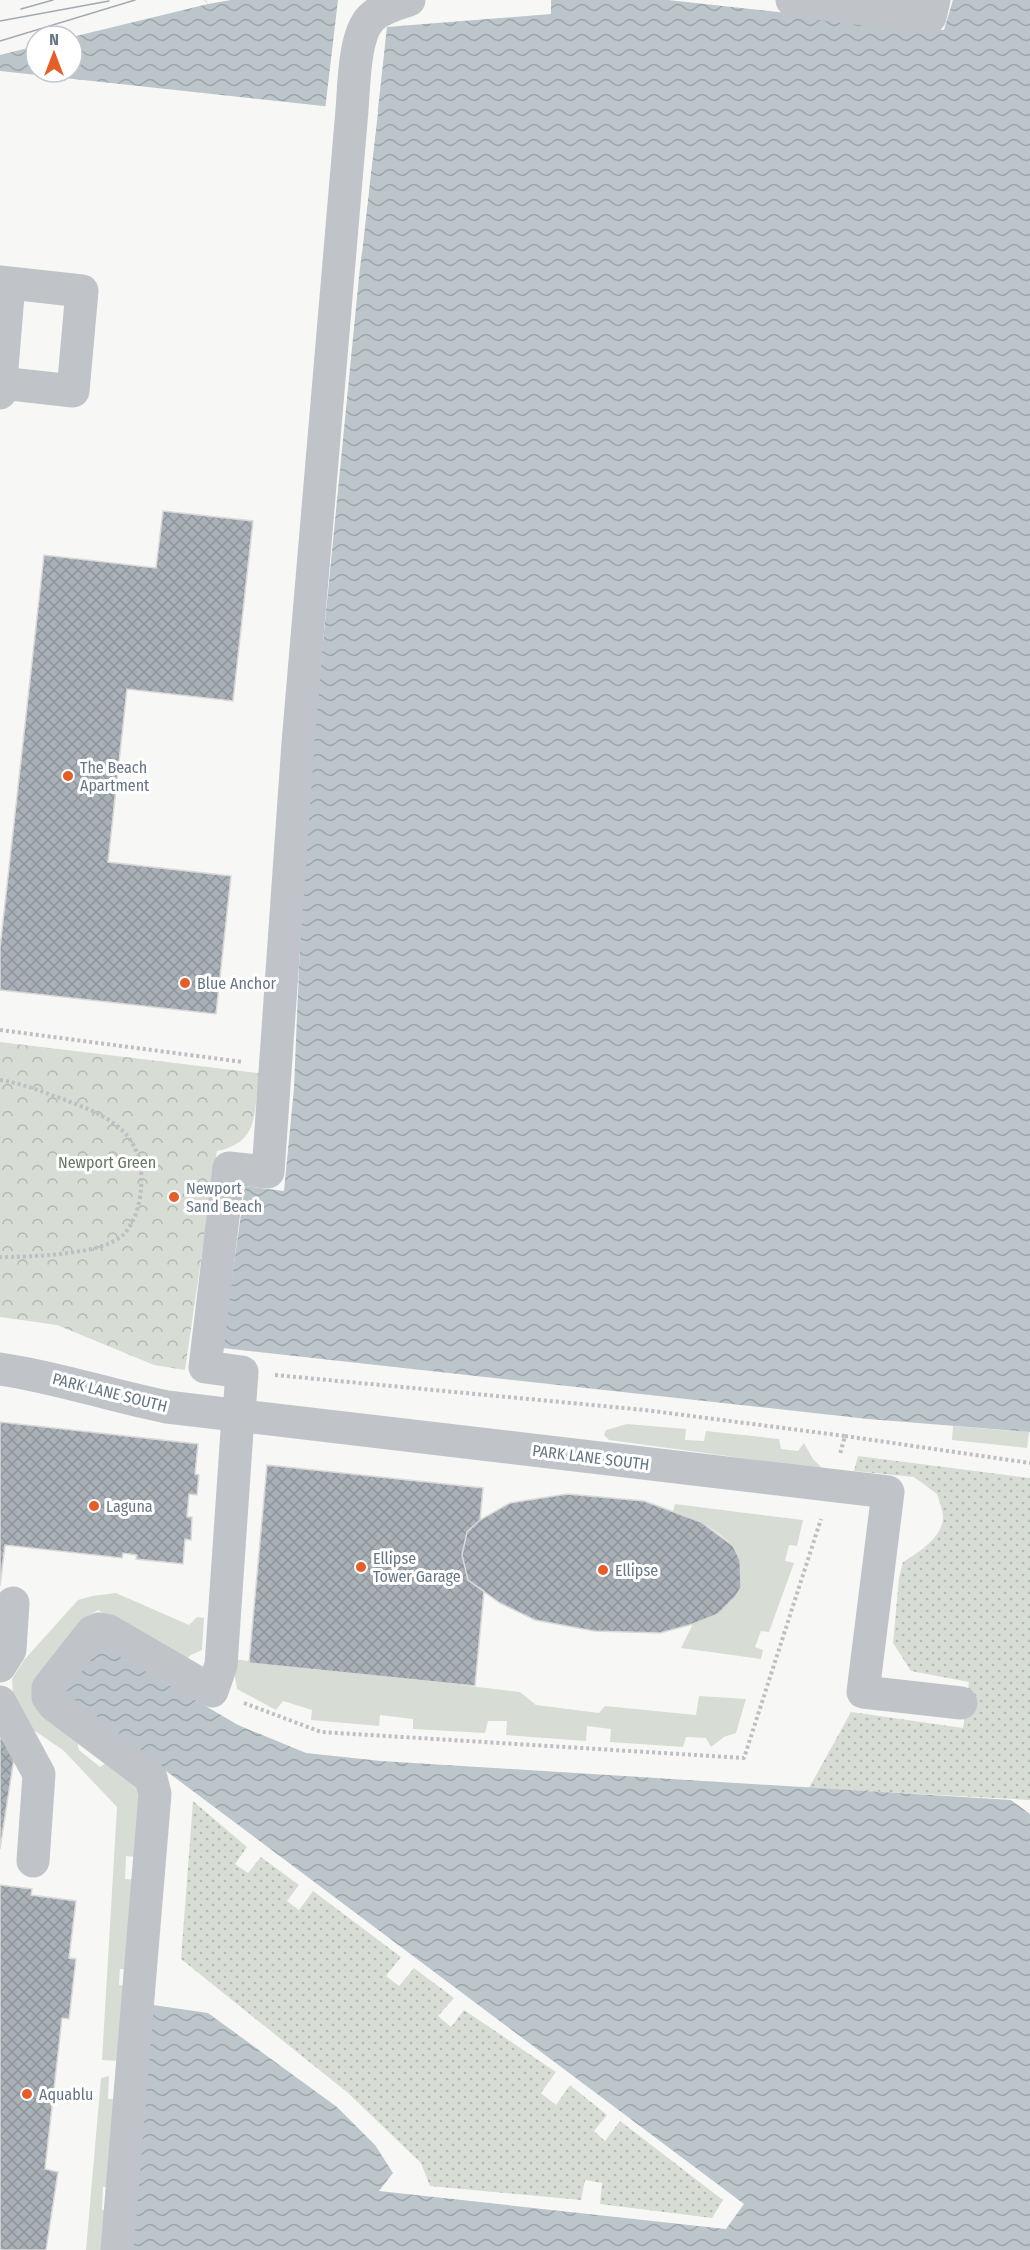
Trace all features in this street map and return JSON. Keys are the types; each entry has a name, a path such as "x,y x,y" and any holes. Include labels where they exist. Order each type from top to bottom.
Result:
{"street":[{"path":"117,2250 155,1794 151,1778 54,1705 48,1697 48,1688 92,1632 99,1629 109,1631 212,1691 220,1665 240,1401 205,1367 229,1168 268,1172 298,743 360,34 371,18 389,6 409,0"},
{"path":"792,0 930,17 934,0"},
{"path":"5,283 82,291 73,391 0,386 5,283"},
{"name":"PARK LANE SOUTH","path":"0,1370 47,1377 121,1398 167,1407 888,1492 863,1692 961,1703"},
{"path":"0,1666 10,1650 13,1602"},
{"path":"0,1702 39,1774 33,1861"}],"path":[{"path":"0,1030 277,1066"},
{"path":"0,1080 31,1088 81,1106 118,1124 137,1152 142,1172 140,1200 135,1216 123,1235 94,1249 34,1257 0,1257"},
{"path":"240,1401 645,1410 1030,1463"},
{"path":"212,1691 321,1732 744,1758 845,1436"}],"green space":[{"name":"Newport Green","path":"0,1042 259,1073 252,1126 240,1141 231,1147 217,1151 185,1370 154,1365 57,1325 0,1317"},
{"path":"627,1424 686,1429 685,1440 704,1441 706,1431 779,1439 781,1449 798,1451 804,1443 813,1459 823,1469 609,1440 604,1435 606,1430"},
{"path":"953,1426 1029,1432 1027,1448 952,1440"},
{"path":"858,1456 1030,1478 1030,1800 809,1788 851,1712 963,1728 969,1682 911,1671 893,1643 899,1578 903,1562 929,1544 939,1531 943,1517 937,1494 914,1477 854,1471"},
{"path":"675,1504 803,1520 797,1546 789,1545 785,1561 794,1563 769,1632 761,1631 755,1647 763,1650 761,1659 681,1648 693,1624 711,1616 733,1600 738,1593 741,1574 740,1563 733,1547 721,1535 705,1525 673,1511"},
{"path":"116,1593 189,1625 197,1617 204,1618 202,1650 191,1655 182,1663 98,1610 86,1617 77,1740 79,1750 100,1767 109,1761 140,1786 136,1857 126,1856 125,1879 136,1880 128,1969 120,1969 119,1985 127,1986 122,2061 102,2060 117,1807 63,1750 26,1725 13,1695 12,1679 24,1660 78,1600"},
{"path":"232,1659 520,1692 536,1705 599,1713 605,1706 696,1715 699,1696 746,1699 736,1733 724,1737 711,1747 706,1738 686,1737 683,1747 610,1742 611,1729 587,1726 586,1741 506,1735 507,1721 488,1721 485,1733 413,1729 413,1719 380,1715 379,1726 311,1720 312,1710 283,1701 276,1710 237,1689"},
{"path":"193,1801 247,1847 235,1864 248,1873 261,1857 299,1885 287,1901 299,1910 313,1891 401,1957 386,1976 399,1986 414,1968 454,1998 438,2016 451,2027 464,2010 556,2072 541,2093 556,2105 570,2085 607,2115 594,2131 605,2141 620,2121 723,2200 712,2218 600,2204 602,2183 585,2180 581,2200 430,2186 421,2163 348,2093 181,1959"},
{"path":"109,2076 108,2099 118,2099 111,2187 103,2187 102,2210 110,2210 107,2250 86,2250 101,2078"}],"water":[{"path":"0,0 205,0 208,4 231,0 668,0 944,30 953,0 1030,0 1030,1432 868,1419 222,1348 245,1186 284,1191 294,1088 305,825 359,277 378,112 84,80 84,24 24,24 24,74 0,71"},
{"path":"101,1645 238,1725 306,1753 381,1761 1011,1800 1030,1814 1030,2250 127,2250 146,2004 208,2013 337,2107 375,2145 393,2173 379,2191 726,2229 744,2204 62,1693"}],"pier":[{"path":"0,0 204,0 208,4 84,34 84,24 24,24 24,49 0,55"},
{"path":"338,0 551,0 551,14 387,27 362,253 359,253 375,115 325,110"}],"building":[{"name":"The Beach Apartment","path":"163,511 253,521 233,701 127,689 108,862 231,876 216,1014 0,990 0,948 44,555 156,568"},
{"name":"Laguna","path":"0,1422 198,1444 195,1474 199,1475 197,1495 189,1494 187,1517 192,1517 191,1540 185,1539 183,1564 136,1559 137,1555 123,1553 122,1558 5,1545 0,1586"},
{"name":"Ellipse Tower Garage","path":"267,1465 483,1488 480,1520 467,1532 462,1555 468,1580 484,1591 475,1686 249,1663"},
{"name":"Ellipse","path":"567,1494 644,1501 701,1522 733,1546 740,1560 741,1587 736,1596 718,1614 660,1633 594,1631 535,1620 500,1603 468,1580 462,1555 467,1532 480,1520 510,1503"},
{"path":"0,1736 14,1758 0,1849"},
{"name":"Aquablu","path":"0,1885 32,1889 31,1895 76,1901 69,1958 76,1959 69,2019 62,2018 45,2169 58,2172 46,2250 0,2250"}],"tram line":[{"path":"21,9 53,0"},
{"path":"0,41 135,0"},
{"path":"0,21 109,1"}],"place":[{"name":"The Beach Apartment","path":"68,776"},
{"name":"Blue Anchor","path":"185,983"},
{"name":"Newport Sand Beach","path":"174,1197"},
{"name":"Laguna","path":"94,1506"},
{"name":"Ellipse Tower Garage","path":"361,1567"},
{"name":"Ellipse","path":"603,1570"},
{"name":"Aquablu","path":"27,2094"}]}
